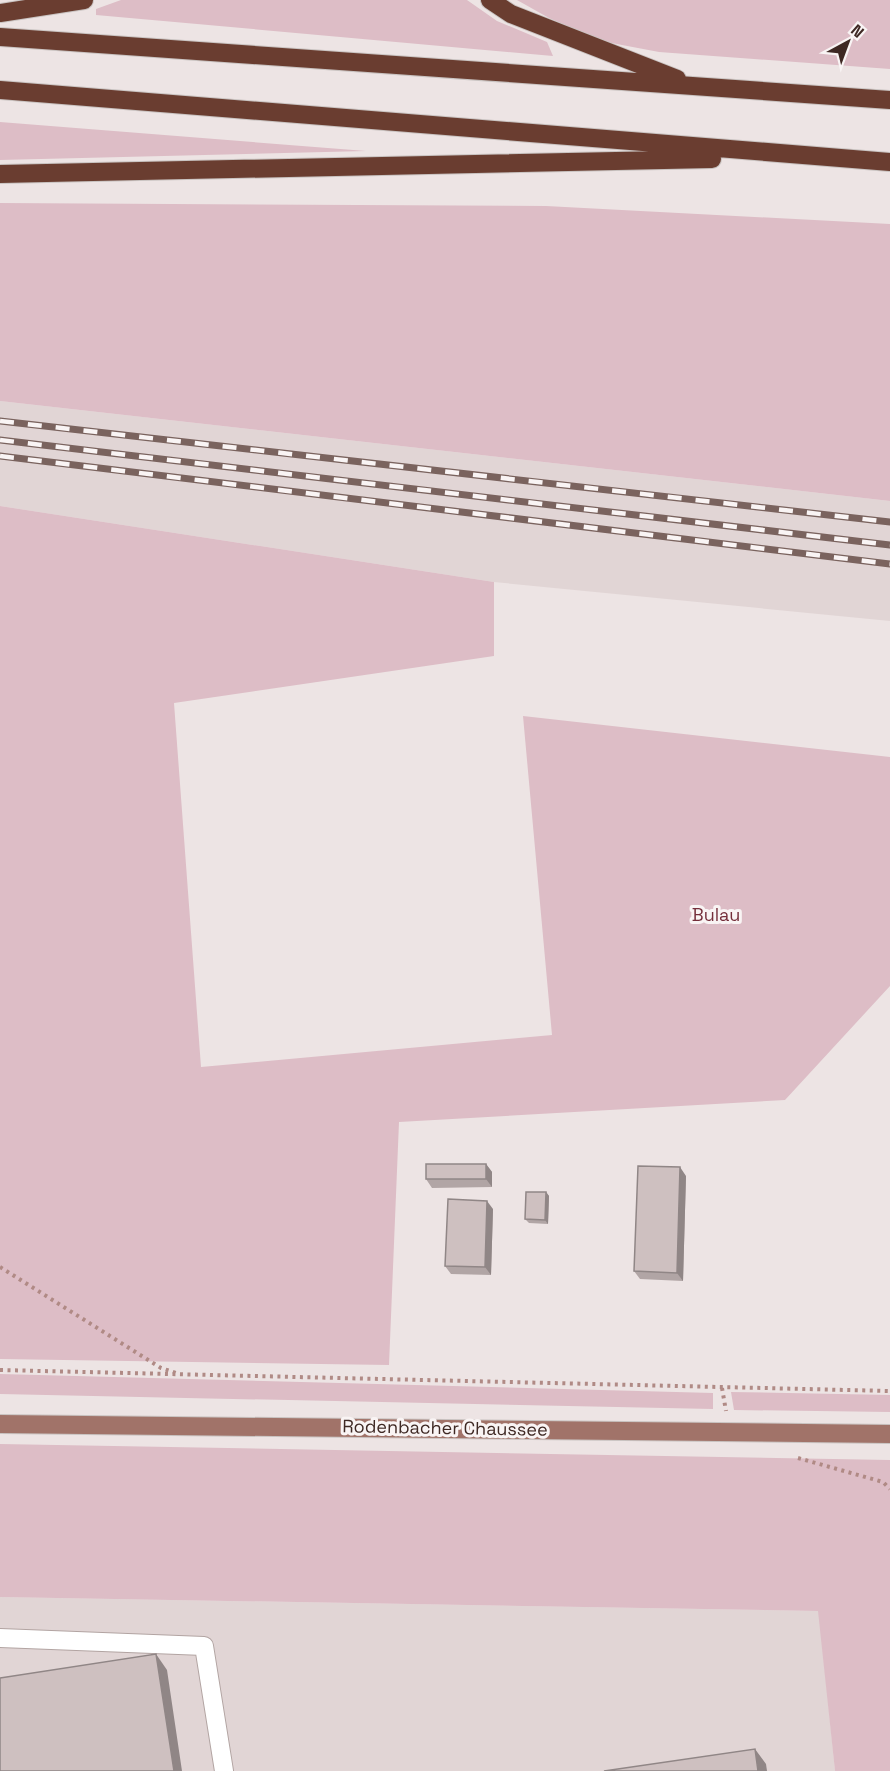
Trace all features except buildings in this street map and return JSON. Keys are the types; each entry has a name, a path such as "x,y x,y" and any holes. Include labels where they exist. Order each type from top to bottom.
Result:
{"highway":[{"path":"0,13 84,0"},
{"path":"490,0 511,14 696,86"},
{"path":"0,37 890,100"},
{"path":"0,90 890,162"},
{"path":"0,174 810,157"}],"main road":[{"name":"Rodenbacher Chaussee","path":"0,1424 890,1434"}],"street":[{"path":"0,1638 204,1646 224,1771"}],"path":[{"path":"0,1267 161,1368 184,1376"},
{"path":"0,1370 890,1391"}],"shaded area":[{"path":"0,401 890,501 890,621 494,582 0,506"},
{"path":"0,1597 819,1611 835,1771 0,1771"}],"green space":[{"path":"121,0 467,0 497,21 547,42 553,56 96,15 96,9"},
{"path":"517,0 890,0 890,69 659,52 601,41 549,18"},
{"path":"0,122 366,151 0,160"},
{"path":"0,203 546,206 890,224 890,501 0,401"},
{"name":"Bulau","path":"0,506 494,582 494,656 174,703 201,1067 552,1035 523,716 890,757 890,986 785,1100 399,1122 389,1365 0,1359"},
{"path":"0,1374 713,1393 713,1409 0,1394"},
{"path":"731,1392 890,1395 890,1412 734,1410"},
{"path":"0,1444 890,1460 890,1771 835,1771 818,1611 0,1597"}],"railway":[{"path":"0,421 890,522"},
{"path":"0,440 890,545"},
{"path":"0,456 890,564"}]}
